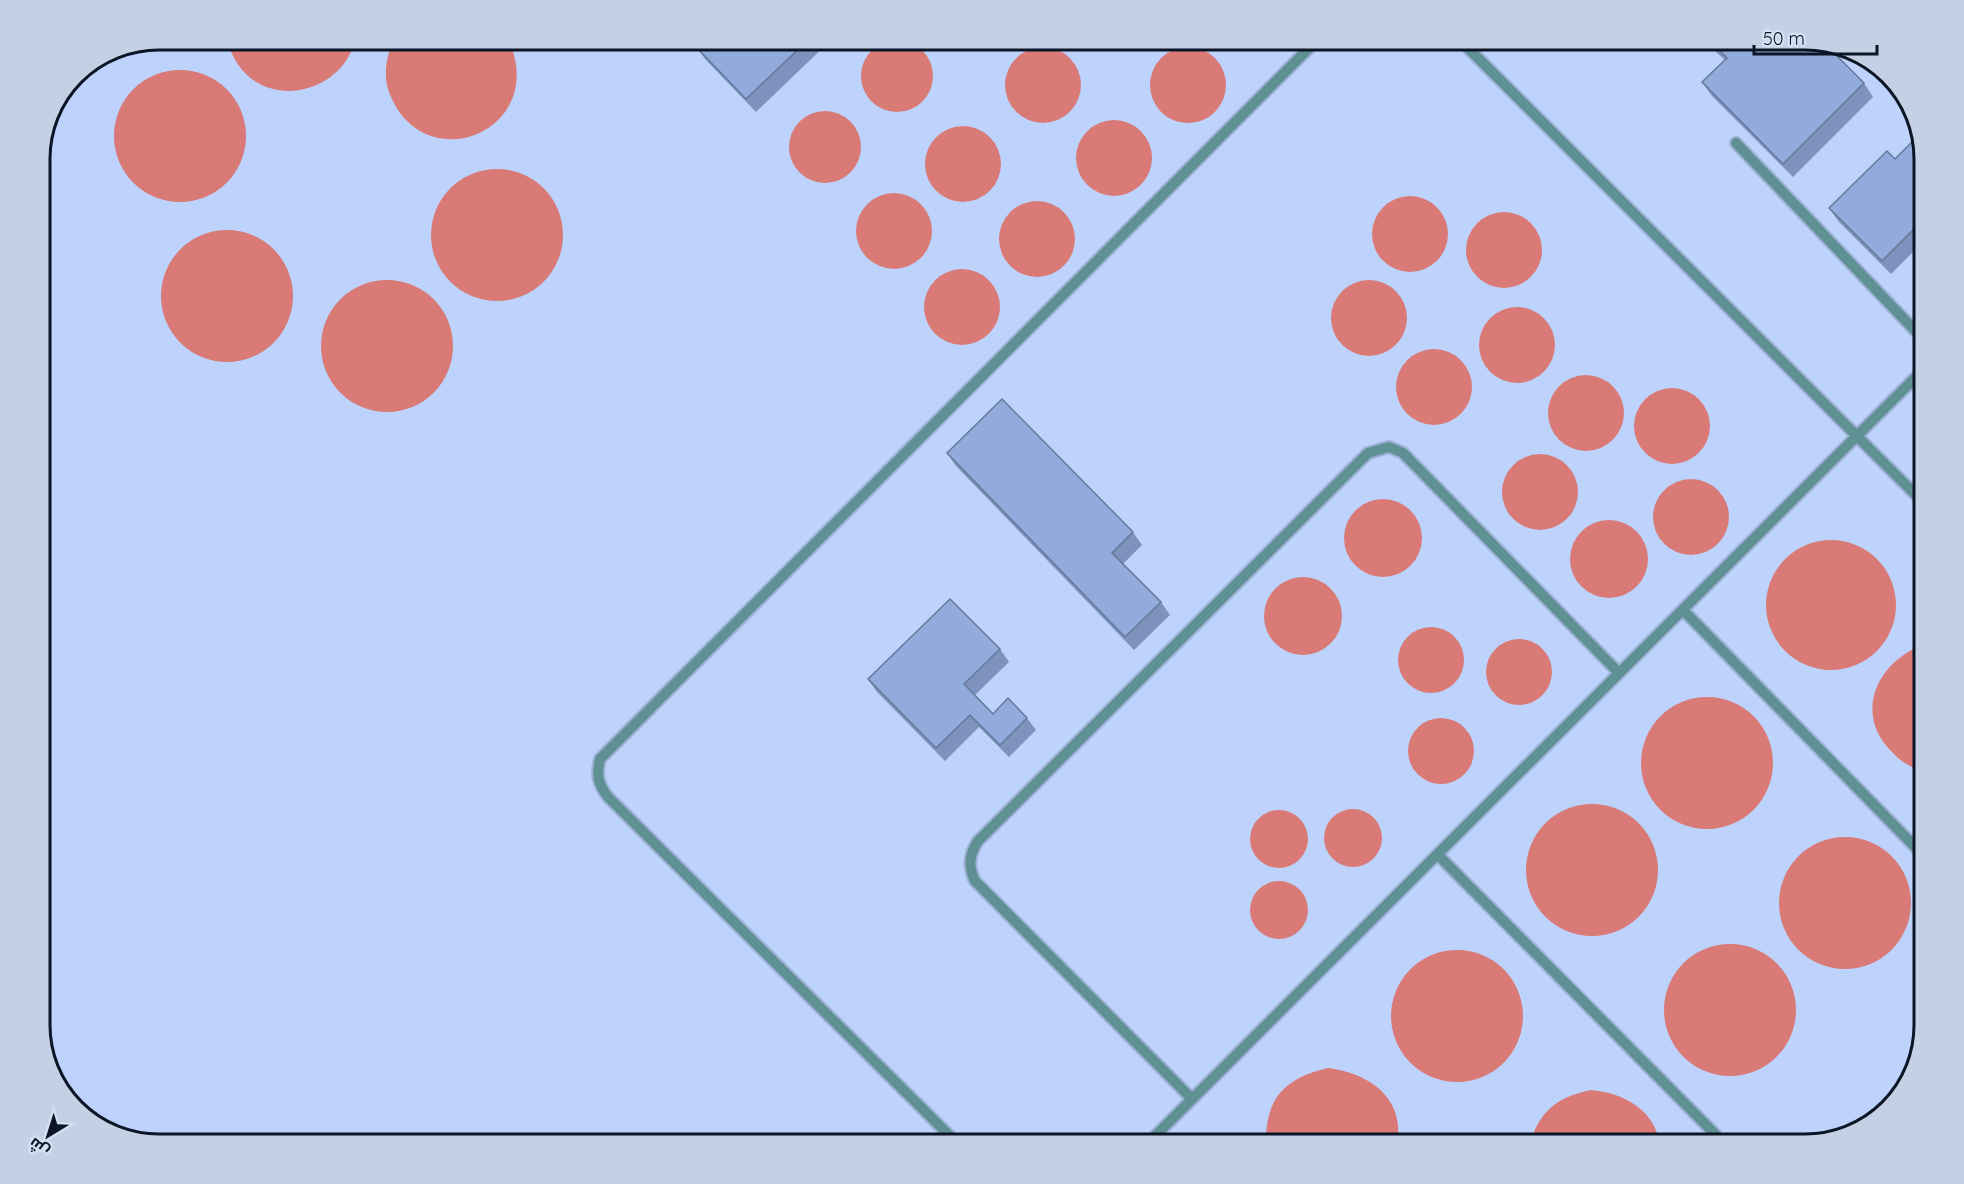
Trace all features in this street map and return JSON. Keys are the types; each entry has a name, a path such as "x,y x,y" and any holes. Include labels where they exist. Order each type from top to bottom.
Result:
{"lane":[{"path":"948,1134 608,797 600,786 597,772 600,759 1307,50"},
{"path":"1470,50 1914,493"},
{"path":"1737,143 1914,329"},
{"path":"1157,1134 1859,437 1914,380"},
{"path":"1192,1099 975,881 970,865 973,848 994,824 1368,453 1382,447 1403,453 1619,673"},
{"path":"1684,611 1914,846"},
{"path":"1438,855 1715,1134"}],"shaded area":[{"path":"231,50 351,50 339,69 326,80 294,91 277,90 261,84 246,74"},
{"path":"511,50 517,71 512,98 498,120 477,134 453,139 428,135 406,120 389,92 386,65 389,51"},
{"path":"873,50 921,50 927,56 932,69 932,83 927,96 917,106 904,111 890,111 877,106 867,96 862,83 864,62"},
{"path":"1026,50 1060,50 1075,64 1081,77 1079,100 1064,117 1051,123 1028,121 1011,106 1005,93 1007,70 1016,58"},
{"path":"1172,50 1204,50 1220,64 1226,77 1224,100 1209,117 1196,123 1173,121 1156,106 1150,93 1152,70 1161,58"},
{"path":"180,70 205,75 227,89 241,111 246,136 241,161 227,183 205,197 180,202 155,197 133,183 119,161 114,136 119,111 133,89 155,75"},
{"path":"825,111 845,117 855,127 861,147 855,167 845,177 825,183 805,177 795,167 789,147 795,127 805,117"},
{"path":"1122,120 1135,126 1146,137 1152,150 1150,173 1135,190 1122,196 1106,196 1093,190 1078,173 1076,150 1082,137 1099,122"},
{"path":"971,126 984,132 995,143 1001,156 999,179 984,196 971,202 955,202 942,196 927,179 925,156 931,143 948,128"},
{"path":"497,169 522,174 544,188 558,210 563,235 558,260 544,282 522,296 497,301 472,296 450,282 436,260 431,235 436,210 450,188 472,174"},
{"path":"902,193 915,199 926,210 932,223 930,246 915,263 902,269 886,269 873,263 858,246 856,223 862,210 879,195"},
{"path":"1418,196 1431,202 1442,213 1448,226 1446,249 1431,266 1418,272 1402,272 1389,266 1374,249 1372,226 1378,213 1395,198"},
{"path":"1045,201 1058,207 1069,218 1075,231 1073,254 1058,271 1045,277 1029,277 1016,271 1001,254 999,231 1005,218 1022,203"},
{"path":"1512,212 1525,218 1536,229 1542,242 1540,265 1525,282 1512,288 1496,288 1483,282 1468,265 1466,242 1472,229 1489,214"},
{"path":"227,230 252,235 274,249 288,271 293,296 288,321 274,343 252,357 227,362 202,357 180,343 166,321 161,296 166,271 180,249 202,235"},
{"path":"970,269 983,275 994,286 1000,299 998,322 983,339 970,345 954,345 941,339 926,322 924,299 930,286 947,271"},
{"path":"387,280 412,285 434,299 448,321 453,346 448,371 434,393 412,407 387,412 362,407 340,393 326,371 321,346 326,321 340,299 362,285"},
{"path":"1377,280 1390,286 1401,297 1407,310 1405,333 1390,350 1377,356 1361,356 1348,350 1333,333 1331,310 1337,297 1354,282"},
{"path":"1525,307 1538,313 1549,324 1555,337 1553,360 1538,377 1525,383 1509,383 1496,377 1481,360 1479,337 1485,324 1502,309"},
{"path":"1442,349 1455,355 1466,366 1472,379 1470,402 1455,419 1442,425 1426,425 1413,419 1398,402 1396,379 1402,366 1419,351"},
{"path":"1594,375 1607,381 1618,392 1624,405 1622,428 1607,445 1594,451 1578,451 1565,445 1550,428 1548,405 1554,392 1571,377"},
{"path":"1680,388 1693,394 1704,405 1710,418 1708,441 1693,458 1680,464 1664,464 1651,458 1636,441 1634,418 1640,405 1657,390"},
{"path":"1548,454 1561,460 1572,471 1578,484 1576,507 1561,524 1548,530 1532,530 1519,524 1504,507 1502,484 1508,471 1525,456"},
{"path":"1699,479 1712,485 1723,496 1729,509 1727,532 1712,549 1699,555 1683,555 1670,549 1655,532 1653,509 1659,496 1676,481"},
{"path":"1383,499 1398,502 1415,516 1422,538 1419,553 1405,570 1383,577 1368,574 1351,560 1344,538 1347,523 1361,506"},
{"path":"1609,520 1624,523 1636,532 1645,544 1648,559 1645,574 1636,586 1624,595 1609,598 1594,595 1582,586 1573,574 1570,559 1573,544 1582,532 1594,523"},
{"path":"1831,540 1856,545 1877,559 1891,580 1896,605 1891,630 1877,651 1856,665 1831,670 1806,665 1785,651 1771,630 1766,605 1771,580 1785,559 1806,545"},
{"path":"1303,577 1318,580 1335,594 1342,616 1339,631 1325,648 1303,655 1288,652 1271,638 1264,616 1267,601 1281,584"},
{"path":"1431,627 1444,629 1454,637 1462,647 1464,660 1462,673 1454,683 1444,691 1431,693 1418,691 1408,683 1400,673 1398,660 1400,647 1408,637 1418,629"},
{"path":"1519,639 1532,642 1542,649 1549,659 1552,672 1549,685 1542,695 1532,702 1519,705 1506,702 1496,695 1489,685 1486,672 1489,659 1496,649 1506,642"},
{"path":"1914,649 1914,768 1893,753 1881,738 1874,722 1872,706 1883,676"},
{"path":"1707,697 1732,702 1754,716 1768,738 1773,763 1768,788 1754,810 1732,824 1707,829 1682,824 1660,810 1646,788 1641,763 1646,738 1660,716 1682,702"},
{"path":"1441,718 1454,720 1464,728 1472,738 1474,751 1472,764 1464,774 1454,782 1441,784 1428,782 1418,774 1410,764 1408,751 1410,738 1418,728 1428,720"},
{"path":"1592,804 1617,809 1639,823 1653,845 1658,870 1653,895 1639,917 1617,931 1592,936 1567,931 1545,917 1531,895 1526,870 1531,845 1545,823 1567,809"},
{"path":"1353,809 1364,811 1377,822 1382,838 1380,849 1369,862 1353,867 1342,865 1329,854 1324,838 1326,827 1337,814"},
{"path":"1279,810 1290,812 1303,823 1308,839 1306,850 1295,863 1279,868 1268,866 1255,855 1250,839 1252,828 1263,815"},
{"path":"1845,837 1870,842 1892,856 1906,878 1911,903 1906,928 1892,950 1870,964 1845,969 1820,964 1798,950 1784,928 1779,903 1784,878 1798,856 1820,842"},
{"path":"1279,881 1290,883 1303,894 1308,910 1306,921 1295,934 1279,939 1268,937 1255,926 1250,910 1252,899 1263,886"},
{"path":"1730,944 1755,949 1777,963 1791,985 1796,1010 1791,1035 1777,1057 1755,1071 1730,1076 1705,1071 1683,1057 1669,1035 1664,1010 1669,985 1683,963 1705,949"},
{"path":"1457,950 1482,955 1504,969 1518,991 1523,1016 1518,1041 1504,1063 1482,1077 1457,1082 1432,1077 1410,1063 1396,1041 1391,1016 1396,991 1410,969 1432,955"},
{"path":"1328,1068 1343,1071 1370,1082 1390,1101 1396,1114 1398,1134 1267,1134 1269,1115 1280,1093 1300,1078"},
{"path":"1591,1090 1626,1099 1644,1113 1652,1122 1657,1134 1534,1134 1544,1114 1551,1107 1578,1093"}],"building":[{"path":"699,50 797,50 746,99"},
{"path":"1719,50 1820,50 1834,53 1864,83 1783,164 1702,82 1727,58"},
{"path":"1913,141 1914,229 1882,261 1829,208 1887,151 1895,159"},
{"path":"1002,399 1133,532 1112,553 1161,602 1125,637 947,453"},
{"path":"950,599 1000,649 964,684 993,714 1008,698 1027,718 1000,745 970,715 936,748 868,679"}]}
